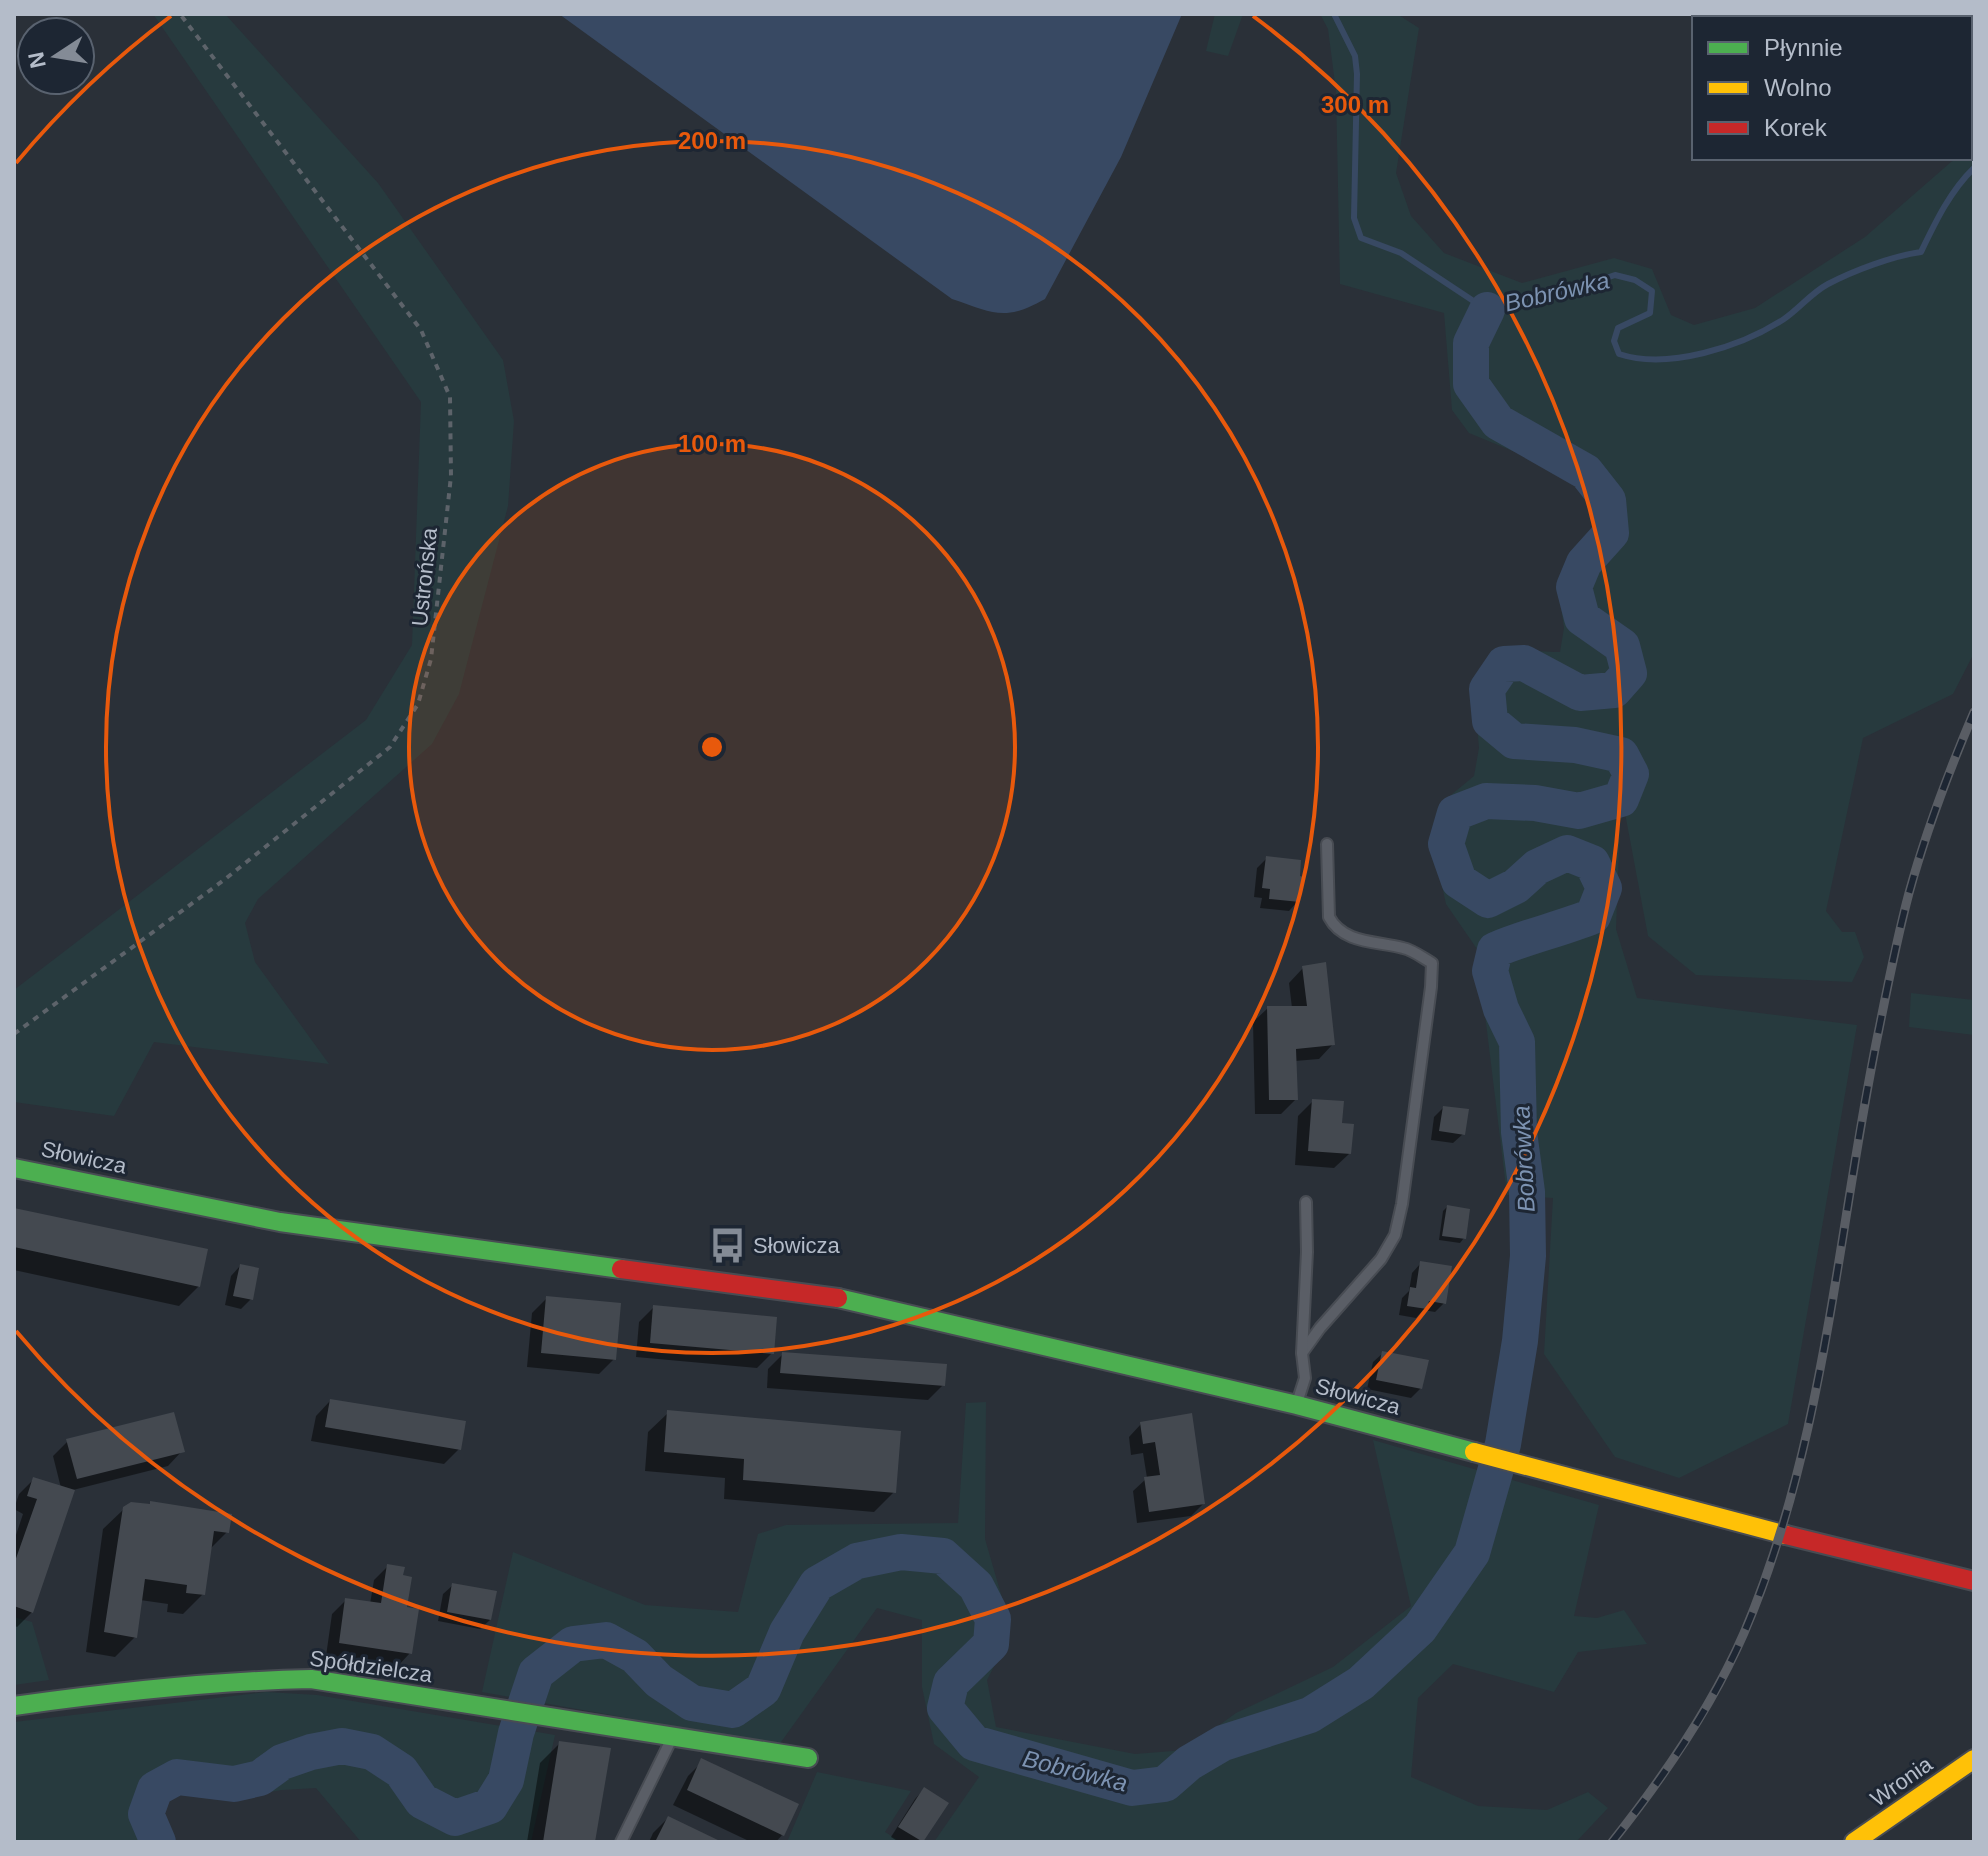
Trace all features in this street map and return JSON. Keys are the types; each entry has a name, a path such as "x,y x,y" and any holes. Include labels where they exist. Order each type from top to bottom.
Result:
{"street":[{"name":"Słowicza","path":"14,1168 280,1222 850,1300 1297,1405 1781,1534 1974,1581"},
{"name":"Spółdzielcza","path":"14,1706 126,1690 229,1681 311,1679 808,1758"},
{"name":"Wronia","path":"1854,1842 1974,1759"}],"lane":[{"path":"1302,1353 1381,1259 1395,1235 1402,1204 1431,987 1432,963 1407,949 1350,937 1334,927 1329,917 1327,844"},
{"path":"1297,1405 1305,1378 1302,1353 1306,1202"},
{"path":"621,1842 672,1738"}],"path":[{"name":"Ustrońska","path":"14,1034 224,880 390,747 418,704 431,659 451,476 450,397 421,330 180,14"}],"green space":[{"path":"153,14 225,14 378,183 503,360 514,421 508,506 459,694 432,744 258,899 245,923 255,962 329,1064 154,1042 114,1116 14,1102 14,990 366,720 412,645 421,402"},
{"path":"1215,14 1243,14 1228,56 1206,51"},
{"path":"1320,14 1397,14 1419,28 1396,173 1411,216 1444,253 1522,283 1614,258 1652,269 1671,315 1694,325 1755,308 1865,237 1951,162 1972,160 1974,147 1974,653 1953,694 1863,738 1826,911 1842,932 1855,932 1864,957 1852,982 1696,975 1648,936 1625,813 1620,821 1616,929 1637,998 1857,1025 1788,1424 1679,1478 1615,1457 1544,1354 1553,1198 1507,1195 1477,949 1446,904 1431,836 1439,805 1474,776 1479,748 1473,678 1503,653 1522,650 1560,652 1564,628 1560,600 1567,571 1599,531 1596,504 1581,479 1469,433 1452,410 1444,313 1340,284 1336,91 1328,29"},
{"path":"1911,993 1974,1000 1974,1035 1909,1027"},
{"path":"986,1402 985,1539 1007,1615 1004,1647 987,1680 996,1727 1135,1754 1185,1750 1236,1713 1333,1667 1411,1606 1373,1440 1599,1505 1574,1616 1597,1618 1624,1610 1647,1644 1578,1652 1554,1692 1453,1664 1418,1698 1411,1777 1478,1806 1547,1810 1588,1792 1608,1808 1576,1842 934,1842 979,1777 934,1744 922,1687 922,1620 877,1608 779,1745 482,1692 513,1552 645,1605 738,1612 758,1534 786,1525 958,1523 966,1403"},
{"path":"14,1617 32,1622 49,1680 14,1685"},
{"path":"266,1692 317,1695 555,1735 531,1842 361,1842 316,1788 230,1799 174,1793 161,1803 160,1826 171,1842 14,1842 14,1722"},
{"path":"817,1772 911,1791 885,1832 901,1842 787,1842"}],"water":[{"path":"559,14 1182,14 1121,157 1045,299 1019,311 999,313 952,299"}],"building":[{"path":"1266,856 1301,860 1300,876 1303,877 1300,902 1269,899 1270,889 1262,888"},
{"path":"1326,962 1335,1045 1296,1049 1298,1100 1269,1100 1267,1006 1307,1006 1302,966"},
{"path":"1312,1099 1344,1101 1342,1123 1354,1124 1351,1154 1308,1151"},
{"path":"1443,1106 1469,1109 1465,1135 1439,1131"},
{"path":"1447,1205 1470,1209 1466,1239 1442,1236"},
{"path":"14,1208 208,1249 200,1287 14,1247"},
{"path":"1420,1261 1452,1266 1446,1304 1429,1301 1427,1309 1407,1306 1410,1287 1416,1288"},
{"path":"240,1264 259,1268 253,1300 233,1296"},
{"path":"546,1296 621,1303 616,1360 541,1353"},
{"path":"653,1305 777,1317 774,1354 650,1343"},
{"path":"1382,1351 1429,1360 1422,1389 1376,1380"},
{"path":"782,1352 947,1364 945,1386 780,1373"},
{"path":"330,1399 466,1421 461,1450 325,1427"},
{"path":"667,1410 901,1431 896,1493 743,1480 744,1459 664,1452"},
{"path":"174,1412 185,1452 77,1479 66,1439"},
{"path":"1192,1413 1205,1504 1149,1512 1144,1477 1160,1475 1155,1442 1143,1444 1140,1422"},
{"path":"33,1477 75,1490 33,1613 14,1606 14,1564 37,1499 27,1496"},
{"path":"150,1501 232,1514 229,1533 214,1531 205,1595 186,1593 187,1585 145,1579 137,1638 104,1632 123,1507 131,1502 150,1504"},
{"path":"387,1564 405,1567 403,1575 412,1577 407,1607 419,1609 412,1654 339,1643 345,1598 381,1603"},
{"path":"452,1583 497,1591 491,1620 447,1612"},
{"path":"559,1741 611,1748 595,1842 543,1842"},
{"path":"701,1758 799,1804 784,1836 687,1790"},
{"path":"924,1787 949,1803 923,1842 898,1827"},
{"path":"668,1816 722,1842 655,1842"}],"waterway":[{"name":"Bobrówka","path":"1334,14 1355,56 1354,218 1361,238 1401,253 1487,310 1527,295 1564,292 1615,275 1635,280 1652,291 1650,313 1618,328 1614,341 1619,354 1659,359 1726,347 1784,319 1816,292 1838,279 1885,260 1921,252 1950,197 1974,168"},
{"name":"Bobrówka","path":"158,1842 146,1814 155,1789 177,1777 234,1784 260,1778 282,1762 342,1746 372,1752 401,1771 422,1801 455,1818 490,1806 506,1780 516,1733 536,1673 573,1644 606,1640 635,1656 659,1681 692,1703 733,1710 763,1689 787,1632 817,1584 857,1561 901,1552 943,1556 976,1586 993,1619 991,1644 951,1683 945,1708 974,1743 1132,1788 1165,1784 1189,1763 1223,1743 1310,1715 1361,1683 1420,1628 1472,1553 1503,1444 1520,1341 1528,1256 1527,1192 1519,1132 1517,1042 1501,1009 1490,971 1495,950 1593,916 1604,888 1592,863 1567,853 1537,867 1516,886 1488,900 1459,881 1446,844 1455,813 1486,801 1535,803 1579,811 1621,799 1631,774 1621,755 1575,745 1514,741 1490,721 1487,689 1504,664 1524,663 1580,693 1614,690 1629,673 1622,646 1582,618 1574,587 1584,563 1611,533 1608,500 1586,472 1498,422 1471,384 1471,343 1487,310"}],"railway":[{"path":"1612,1842 1650,1793 1717,1689 1744,1633 1772,1560 1812,1411 1865,1105 1901,927 1930,824 1974,712"}],"traffic: fast":[{"path":"14,1168 280,1222 621,1269"},
{"path":"838,1298 1297,1405 1474,1452"},
{"path":"14,1706 162,1688 311,1679 808,1758"}],"traffic: slow":[{"path":"1474,1452 1786,1535"},
{"path":"1854,1842 1974,1759"}],"traffic: jam":[{"path":"621,1269 838,1298"},
{"path":"1786,1535 1974,1581"}],"place":[{"name":"Słowicza","path":"727,1245"}]}
